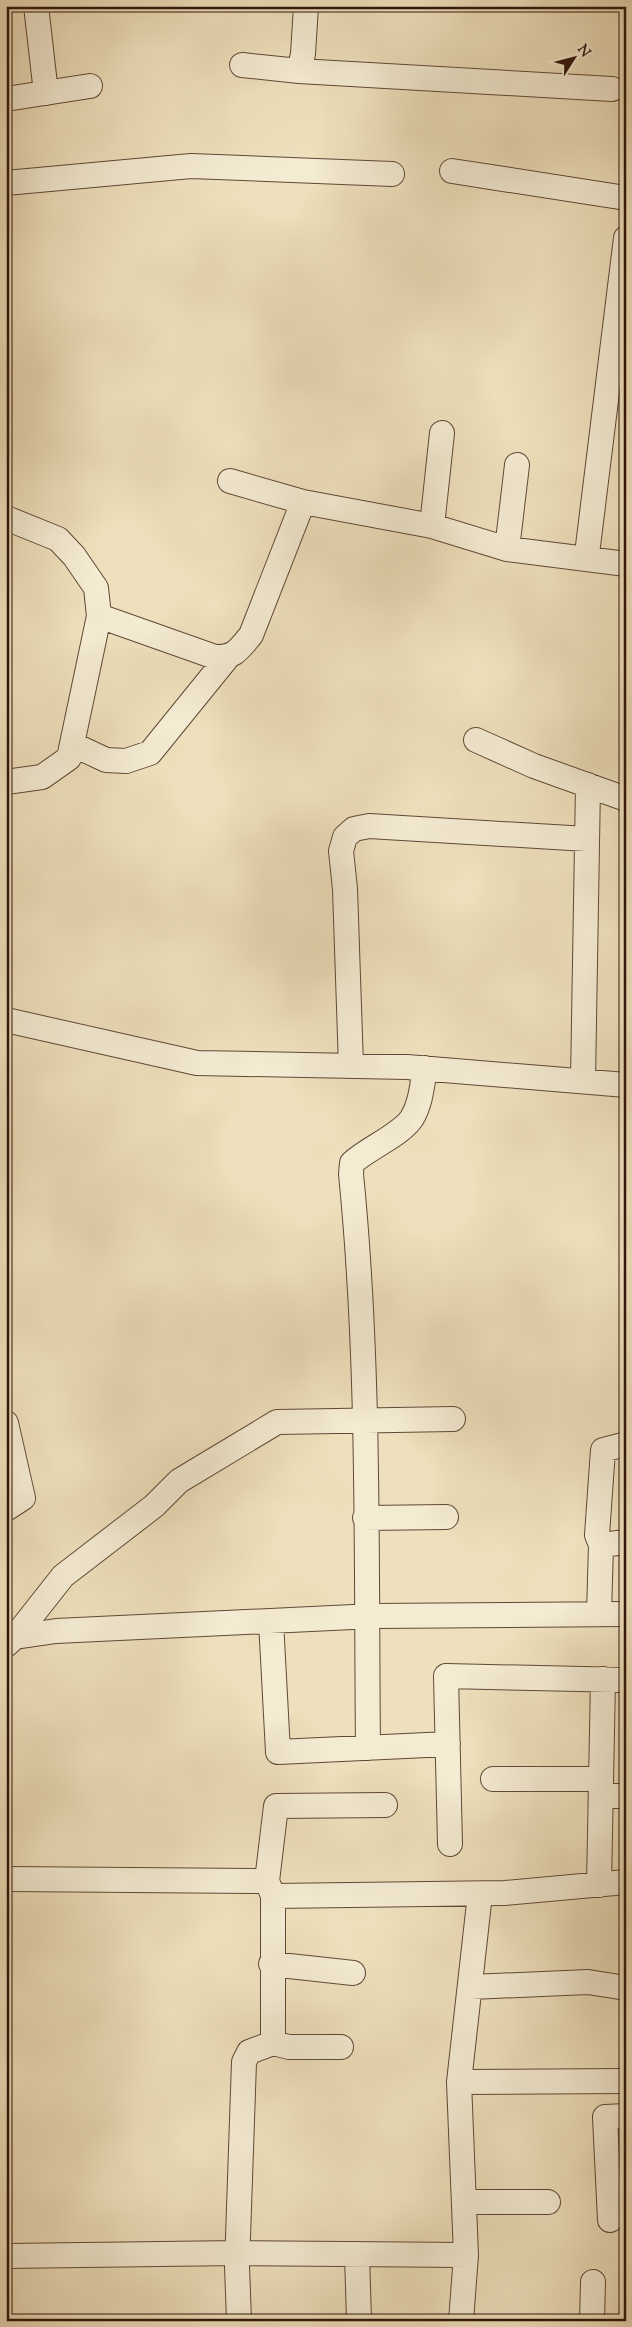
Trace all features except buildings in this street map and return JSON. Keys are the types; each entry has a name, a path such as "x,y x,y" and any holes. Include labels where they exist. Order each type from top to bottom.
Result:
{"street":[{"path":"36,6 46,93"},
{"path":"299,71 303,54 306,6"},
{"path":"242,65 299,71 612,89"},
{"path":"6,99 90,86"},
{"path":"6,183 191,166 392,174"},
{"path":"452,171 626,198"},
{"path":"587,554 616,397 625,251"},
{"path":"432,526 442,433"},
{"path":"507,549 517,465"},
{"path":"230,481 303,502 432,526 507,549 626,564"},
{"path":"72,744 106,760 126,761 150,753 227,658 237,652 251,635 303,502"},
{"path":"6,518 58,540 74,556 96,588 99,616 70,758 42,778 6,782"},
{"path":"99,616 215,657 227,658"},
{"path":"476,740 534,766 626,798"},
{"path":"583,1081 588,785"},
{"path":"351,1066 345,889 341,852 345,836 354,830 369,826 587,839"},
{"path":"6,1020 197,1062 425,1068 626,1085"},
{"path":"368,1748 364,1420 359,1255 350,1174 352,1163 363,1153 401,1129 412,1119 420,1098 425,1068"},
{"path":"10,1641 63,1576 154,1506 179,1481 277,1422 453,1419"},
{"path":"6,1422 23,1498 6,1509"},
{"path":"599,1614 601,1545 597,1535 603,1450 626,1444"},
{"path":"365,1518 446,1518"},
{"path":"601,1545 626,1542"},
{"path":"10,1641 56,1631 271,1621 366,1617 626,1614"},
{"path":"271,1621 278,1752 448,1744"},
{"path":"450,1844 446,1676 626,1680"},
{"path":"600,1885 602,1679"},
{"path":"494,1779 601,1788 626,1796"},
{"path":"273,2043 270,1889 276,1806 385,1804"},
{"path":"6,1879 270,1889 480,1894 626,1882"},
{"path":"461,2321 466,2255 459,2082 480,1894"},
{"path":"272,1964 353,1973"},
{"path":"471,1987 588,1982 626,1988"},
{"path":"239,2321 238,2253 244,2062 249,2052 273,2043 289,2047 341,2047"},
{"path":"459,2082 614,2081 616,2117 610,2220"},
{"path":"464,2202 548,2202"},
{"path":"6,2256 238,2253 466,2255"},
{"path":"357,2254 359,2321"},
{"path":"592,2321 593,2282"}]}
